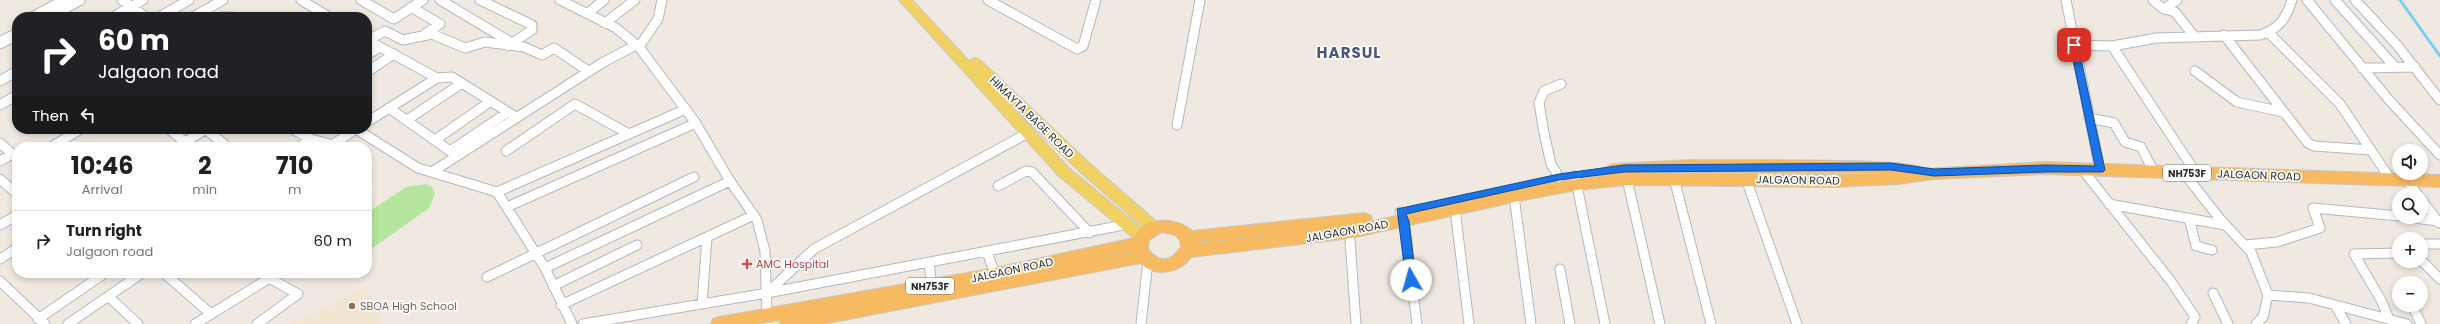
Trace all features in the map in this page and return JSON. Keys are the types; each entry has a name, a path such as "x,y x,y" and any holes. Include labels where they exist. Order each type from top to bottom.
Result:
{"highway":[{"name":"JALGAON ROAD","path":"1402,216 1455,209 1624,169 1671,167 1891,167 1934,173"},
{"name":"JALGAON ROAD","path":"1188,245 1349,227 1402,216 1559,177 1576,180 1746,178 1835,181 1898,178 1934,173 2045,168 2391,180"},
{"name":"JALGAON ROAD","path":"2407,180 2440,181"},
{"path":"1171,226 1184,233 1188,245 1179,261 1172,264 1156,264 1146,245 1171,226"},
{"name":"JALGAON ROAD","path":"719,324 932,286 1146,245"},
{"name":"JALGAON ROAD","path":"787,324 821,321 1146,245"}],"main road":[{"path":"905,0 1064,172 1129,224 1146,245"},
{"name":"HIMAYTA BAGE ROAD","path":"916,0 977,64 1083,166 1146,245"}],"street":[{"path":"43,12 66,0"},
{"path":"57,12 79,0"},
{"path":"122,0 138,12"},
{"path":"122,12 143,0"},
{"path":"169,12 189,0"},
{"path":"202,12 223,0"},
{"path":"301,0 321,12"},
{"path":"361,0 392,18 423,0"},
{"path":"440,0 510,44"},
{"path":"480,0 532,25 532,30 510,44"},
{"path":"560,0 616,28 637,46 696,123 730,181 754,215 765,251 767,316"},
{"path":"588,13 604,0"},
{"path":"605,23 635,0"},
{"path":"432,172 588,72 637,46 658,19 662,0"},
{"path":"988,0 1077,49 1083,46 1096,0"},
{"path":"1177,125 1200,0"},
{"path":"2066,0 2100,170"},
{"path":"2154,0 2164,9 2175,12 2194,36"},
{"path":"2074,45 2112,46 2157,38 2224,35 2250,36 2269,33 2283,24 2292,0"},
{"path":"2307,0 2388,100 2440,155"},
{"path":"2335,0 2395,67"},
{"path":"2355,0 2415,67 2440,100"},
{"path":"2164,9 2173,1"},
{"path":"411,8 440,24 424,34"},
{"path":"0,36 12,29"},
{"path":"372,38 385,31 403,40 424,34 434,34 465,48 482,42 510,44 524,47 542,55 555,48 588,72"},
{"path":"2269,33 2340,104 2391,180"},
{"path":"2224,35 2310,145 2371,150"},
{"path":"0,43 12,37"},
{"path":"372,43 437,78"},
{"path":"2112,46 2190,173 2225,225 2246,244 2268,295 2263,317 2256,324"},
{"path":"372,52 380,47"},
{"path":"372,69 394,54"},
{"path":"2362,68 2415,67"},
{"path":"2195,71 2237,102 2283,112"},
{"path":"0,81 12,74"},
{"path":"372,119 437,78 450,76 516,117"},
{"path":"406,120 462,83"},
{"path":"1559,177 1551,164 1539,103 1544,91 1561,84"},
{"path":"0,104 12,98"},
{"path":"435,140 491,101"},
{"path":"506,151 575,104 629,134"},
{"path":"390,108 450,150 454,149 508,112"},
{"path":"364,134 418,168 497,192 686,109"},
{"path":"2089,118 2112,122 2125,142 2141,147 2154,172"},
{"path":"506,207 696,123"},
{"path":"767,293 814,249 1028,133"},
{"path":"59,142 73,134"},
{"path":"175,134 185,142 197,134"},
{"path":"210,134 219,142"},
{"path":"304,134 311,139 320,142"},
{"path":"337,142 349,134"},
{"path":"306,142 311,139"},
{"path":"0,143 12,154"},
{"path":"0,161 12,157"},
{"path":"2082,169 2173,285 2195,317 2191,324"},
{"path":"998,186 1026,171 1032,172 1090,233"},
{"path":"487,277 694,177"},
{"path":"1674,178 1711,324"},
{"path":"1746,178 1796,324"},
{"path":"0,179 12,190"},
{"path":"1627,179 1660,324"},
{"path":"1576,180 1605,324"},
{"path":"2407,180 2413,188"},
{"path":"545,268 730,181"},
{"path":"497,192 545,268 561,305 572,324"},
{"path":"1514,196 1531,324"},
{"path":"2109,204 2225,225"},
{"path":"2246,244 2277,242 2320,228 2313,208 2392,215"},
{"path":"2428,208 2439,223"},
{"path":"1455,209 1470,324"},
{"path":"561,305 754,215"},
{"path":"1402,216 1417,324"},
{"path":"0,225 12,218"},
{"path":"2189,218 2196,246 2212,250"},
{"path":"2428,221 2439,223"},
{"path":"583,324 767,293 1090,233 1129,224"},
{"path":"1349,227 1356,324"},
{"path":"702,304 707,237"},
{"path":"2428,244 2439,244"},
{"path":"552,286 637,245"},
{"path":"1141,324 1146,245"},
{"path":"0,259 12,251"},
{"path":"987,252 995,274"},
{"path":"2389,319 2381,300 2354,254 2392,253"},
{"path":"929,263 932,286"},
{"path":"2428,267 2440,279"},
{"path":"1560,269 1570,324"},
{"path":"0,280 42,321 98,278"},
{"path":"68,324 135,278"},
{"path":"170,278 211,314"},
{"path":"195,324 261,278"},
{"path":"257,324 298,294 268,278"},
{"path":"2213,293 2228,324"},
{"path":"2268,295 2309,298 2407,324"},
{"path":"108,296 138,324"},
{"path":"2335,305 2346,324"},
{"path":"2415,312 2421,324"}],"shaded area":[{"name":"SBOA High School","path":"367,287 382,324 291,324"}],"green space":[{"path":"426,184 432,187 435,194 429,208 372,248 372,210 406,187"}],"waterway":[{"path":"2400,0 2440,56"}],"place":[{"name":"AMC Hospital","path":"747,264"},
{"name":"SBOA High School","path":"352,306"}],"district":[{"name":"HARSUL","path":"1349,53"}],"route":[{"path":"1411,280 1404,221 1400,212 1559,177 1624,169 1671,167 1891,167 1934,173 2045,168 2100,170 2074,45"}]}
